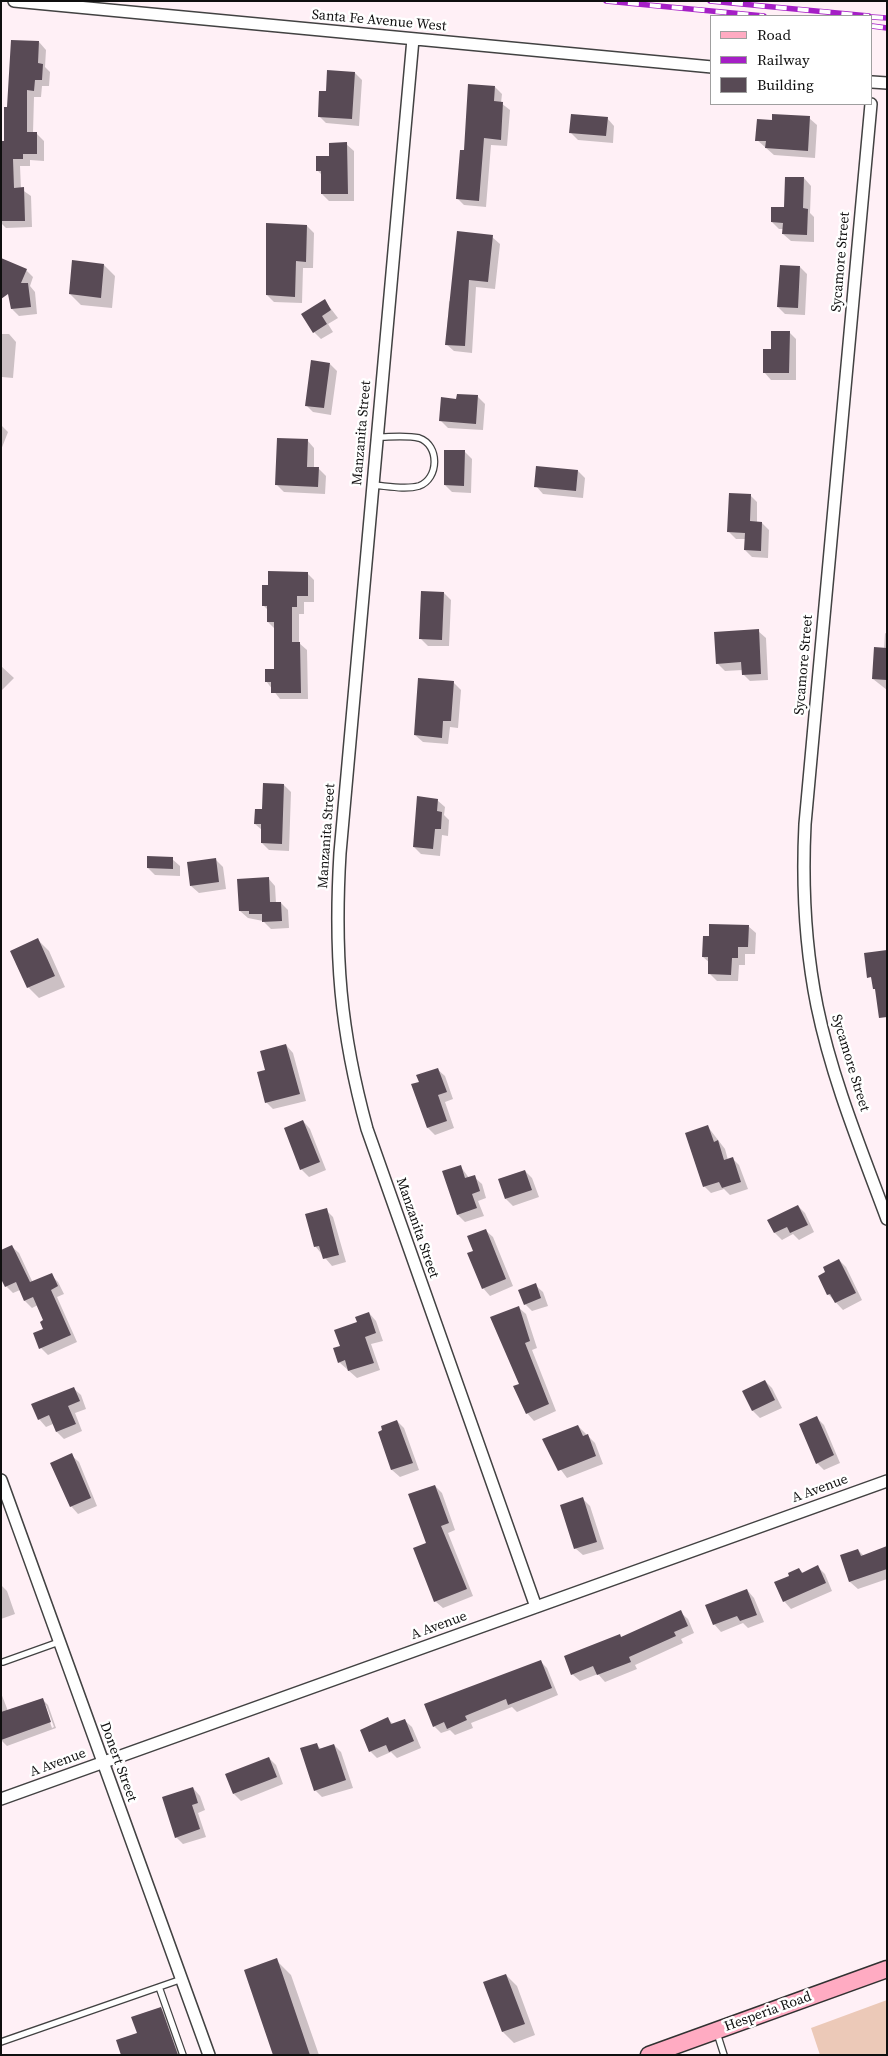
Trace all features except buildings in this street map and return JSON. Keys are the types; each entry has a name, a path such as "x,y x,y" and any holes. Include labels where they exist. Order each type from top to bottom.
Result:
{"main road":[{"name":"Hesperia Road","path":"650,2055 887,1969"}],"street":[{"name":"Santa Fe Avenue West","path":"14,1 710,67"},
{"name":"Manzanita Street","path":"413,39 337,892 337,958 345,1037 367,1129 536,1607"},
{"path":"873,85 887,84"},
{"name":"Sycamore Street","path":"871,105 805,824 803,888 812,978 825,1037 846,1107 887,1219"},
{"name":"Donert Street","path":"1,1480 209,2055"},
{"name":"A Avenue","path":"1,1799 887,1481"}],"lane":[{"path":"373,486 410,488 420,486 430,478 435,467 434,453 427,443 418,438 377,437"},
{"path":"3,1662 59,1642"},
{"path":"1,2042 182,1979"},
{"path":"159,1987 183,2055"},
{"path":"716,2031 724,2055"}],"shaded area":[{"path":"887,2000 887,2055 820,2055 811,2028"}],"railway":[{"path":"606,1 753,15"},
{"path":"710,1 858,15"},
{"path":"873,17 887,18"},
{"path":"873,26 887,28"}]}
